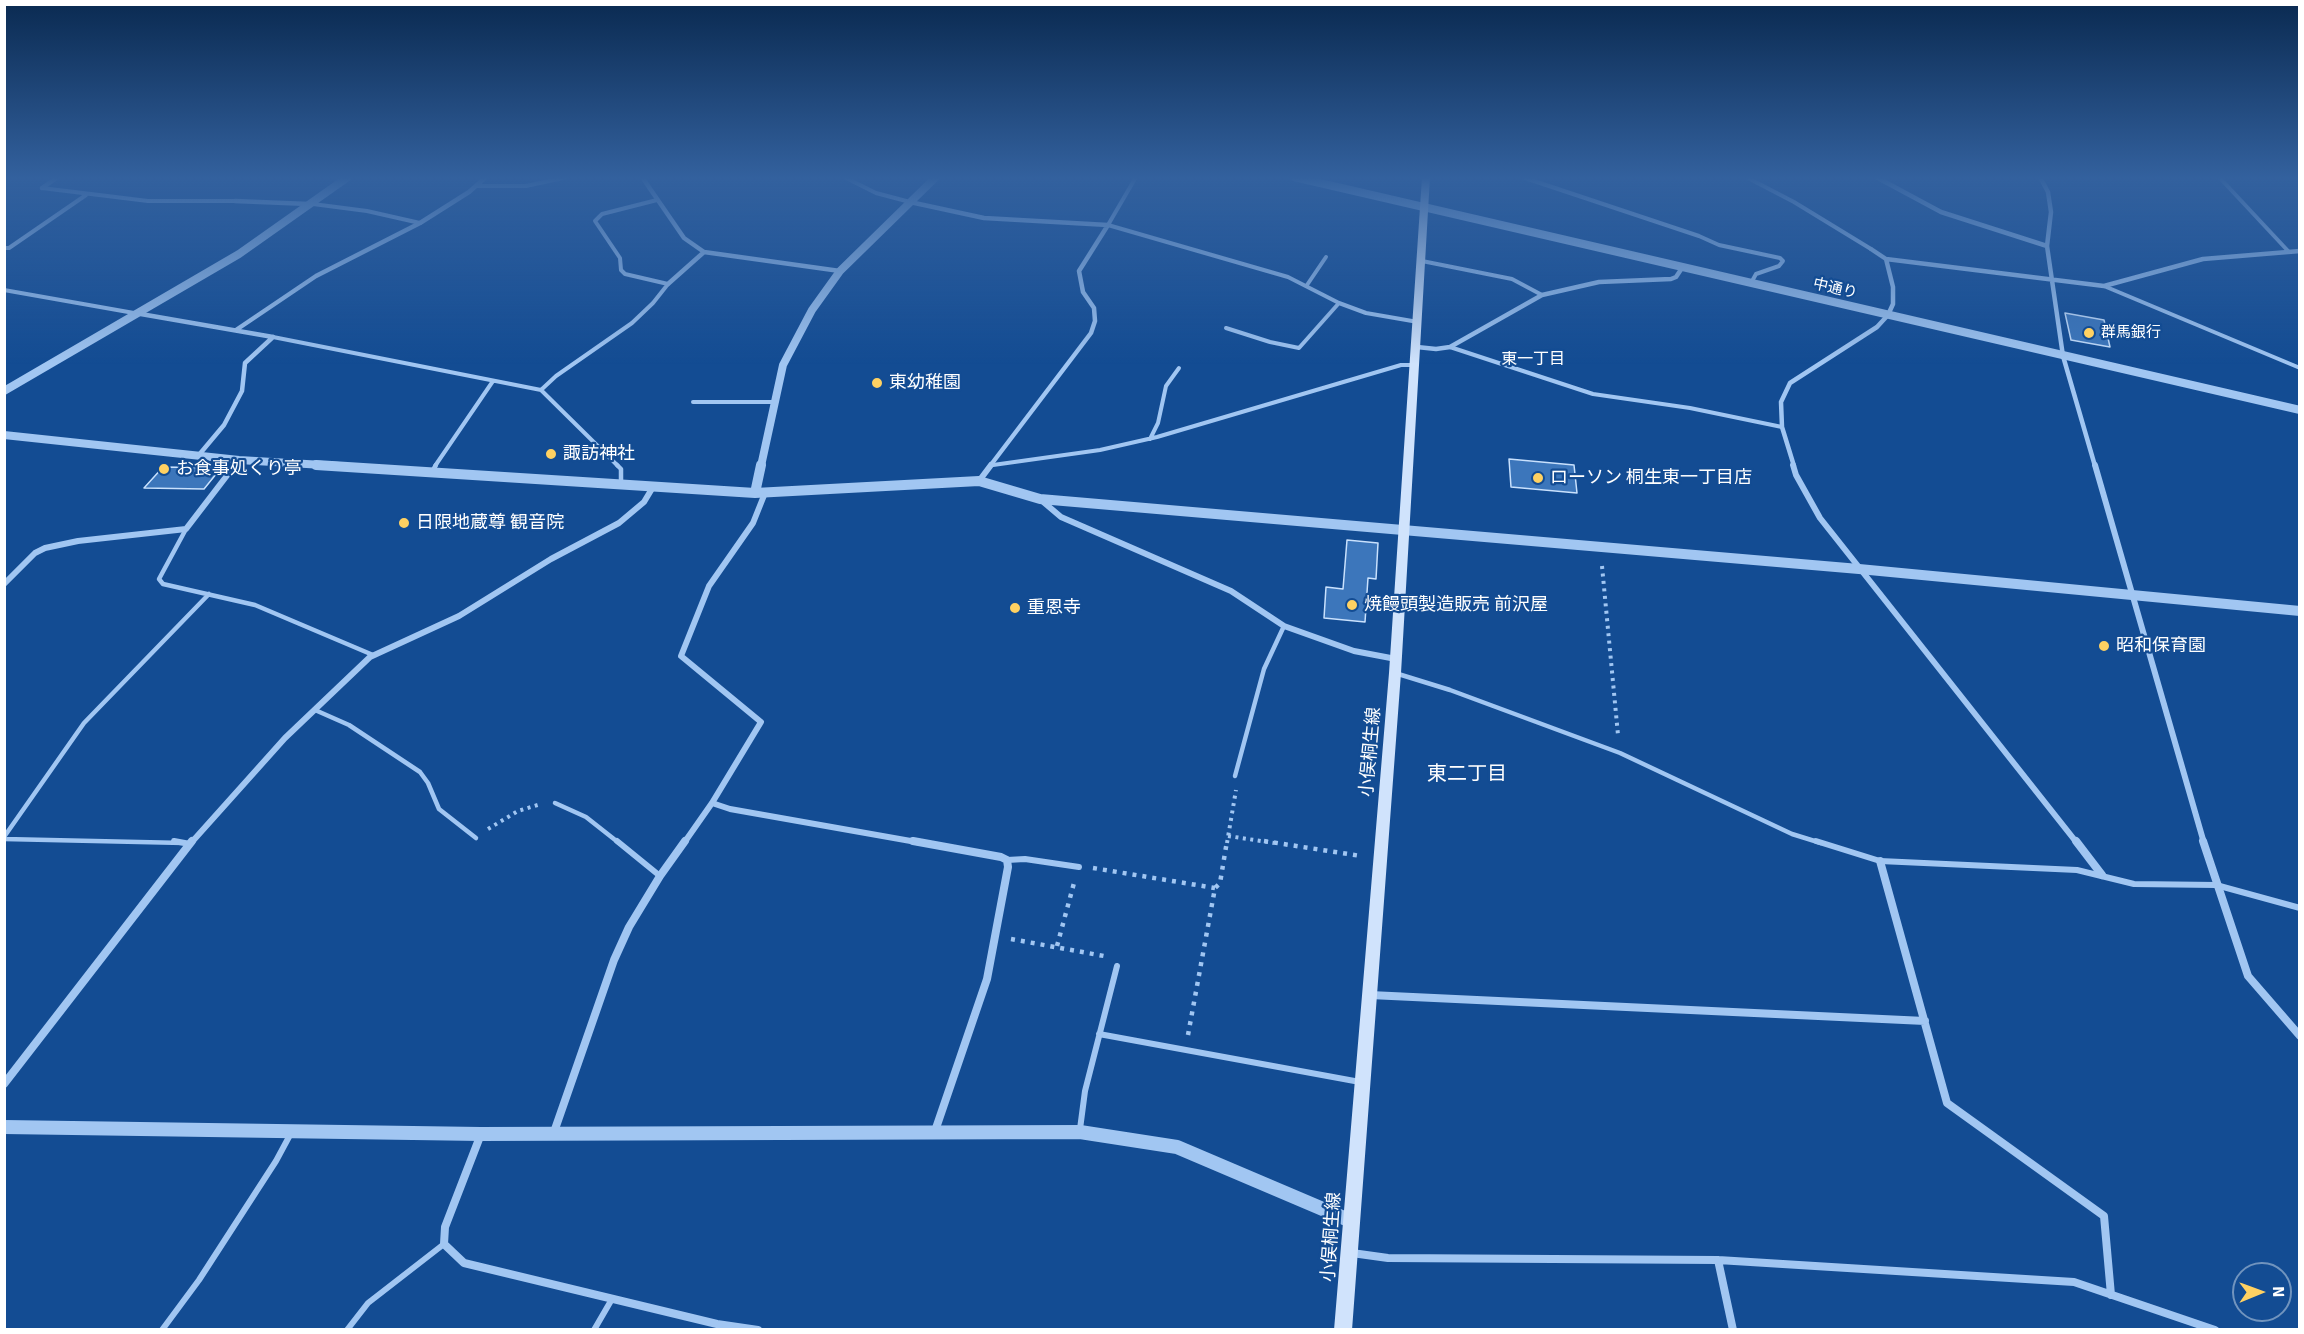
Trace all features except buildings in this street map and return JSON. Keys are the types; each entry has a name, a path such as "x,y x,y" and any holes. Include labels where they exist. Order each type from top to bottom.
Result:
{"main road":[{"name":"小俣桐生線","path":"1343,1329 1406,531 1423,239"}],"street":[{"path":"4,391 134,313 239,254 260,239"},
{"path":"236,330 316,276 388,239"},
{"path":"686,239 704,252 840,271"},
{"path":"554,1132 614,960 629,927 660,876 712,803 761,722 681,656 709,586 753,523 783,365 812,310 840,271 872,239"},
{"path":"979,481 1091,333 1095,321 1094,308 1083,292 1079,271 1098,239"},
{"name":"中通り","path":"1558,239 2300,410"},
{"path":"2026,239 2047,246"},
{"path":"2048,239 2051,280 2063,356 2216,885 2248,976 2300,1036"},
{"path":"1871,249 1886,259 2104,286 2203,259 2300,251"},
{"path":"668,284 704,252"},
{"path":"1886,259 1893,287 1893,303 1888,315 1861,340 1790,383 1781,402 1782,427 1796,475 1820,518 1859,569 2102,875"},
{"path":"1417,347 1436,349 1450,346 1542,295 1599,282 1671,279 1676,277 1682,268"},
{"path":"134,313 273,337"},
{"path":"198,456 224,425 242,391 245,363 273,337"},
{"path":"4,435 239,460 653,488 760,493 940,481 979,481 1040,499 1859,569 2300,611"},
{"path":"4,584 36,553 51,546 186,530 239,460"},
{"path":"4,1084 190,844 285,738 373,655 459,616 551,559 619,523 644,502 653,488"},
{"path":"1040,499 1061,517 1231,591 1284,626 1354,651 1396,659"},
{"path":"712,803 730,809 1001,857 1007,860 1008,867 984,987 935,1131"},
{"path":"1880,861 1947,1103 2104,1216 2112,1295"},
{"path":"1370,995 1925,1021"},
{"path":"4,1127 481,1134 1080,1132 1177,1147 1351,1221"},
{"path":"481,1134 445,1227 444,1244 464,1263 717,1324 758,1329"},
{"path":"1349,1252 1388,1258 1718,1260 2074,1282 2215,1329"},
{"path":"1718,1260 1733,1329"}],"lane":[{"path":"4,248 9,248 22,239"},
{"path":"541,390 556,376 622,331 653,303 668,284 625,274 621,270 620,258 607,239"},
{"path":"1160,239 1210,253 1306,285 1339,303 1366,313 1418,322"},
{"path":"1706,239 1719,245 1780,258 1783,261 1779,266 1756,274 1751,283"},
{"path":"1855,239 1871,249"},
{"path":"2277,239 2289,252"},
{"path":"1306,285 1326,257"},
{"path":"1422,261 1512,279 1542,295"},
{"path":"2104,286 2300,369"},
{"path":"4,290 134,313"},
{"path":"1226,328 1270,342 1299,348 1339,303"},
{"path":"273,337 541,390 621,469 620,485"},
{"path":"1450,346 1593,394 1690,408 1782,427"},
{"path":"993,465 1100,450 1150,439 1401,365 1416,364"},
{"path":"1150,439 1158,423 1166,386 1179,368"},
{"path":"432,472 494,381"},
{"path":"693,402 775,402"},
{"path":"186,530 159,579 163,584 255,605 373,655"},
{"path":"4,838 84,723 209,594"},
{"path":"1236,776 1264,669 1284,626"},
{"path":"1395,673 1450,690 1620,753 1792,834 1880,861 2077,870 2134,884 2216,885 2300,908"},
{"path":"315,710 349,725 420,772 428,783 438,809 476,838"},
{"path":"555,803 586,818 660,876"},
{"path":"4,838 171,841 190,844"},
{"path":"1007,860 1024,859 1079,867"},
{"path":"1080,1132 1085,1091 1117,966"},
{"path":"1099,1035 1363,1082"},
{"path":"162,1329 199,1280 276,1161 292,1132"},
{"path":"347,1329 368,1303 444,1244"},
{"path":"594,1329 612,1299"}],"path":[{"path":"1600,547 1620,753"},
{"path":"1185,1050 1215,888 1220,883 1236,791 1236,776"},
{"path":"476,838 518,811 532,805 555,803"},
{"path":"1228,836 1363,856"},
{"path":"1057,946 1079,867 1121,871 1215,888"},
{"path":"995,937 1057,946 1119,959 1117,966"}],"place":[{"name":"群馬銀行","path":"2089,333"},
{"name":"東幼稚園","path":"877,383"},
{"name":"諏訪神社","path":"551,454"},
{"name":"お食事処くり亭","path":"164,469"},
{"name":"ローソン 桐生東一丁目店","path":"1538,478"},
{"name":"日限地蔵尊 観音院","path":"404,523"},
{"name":"焼饅頭製造販売 前沢屋","path":"1352,605"},
{"name":"重恩寺","path":"1015,608"},
{"name":"昭和保育園","path":"2104,646"}],"district":[{"name":"東一丁目","path":"1533,360"},
{"name":"東二丁目","path":"1467,775"}]}
